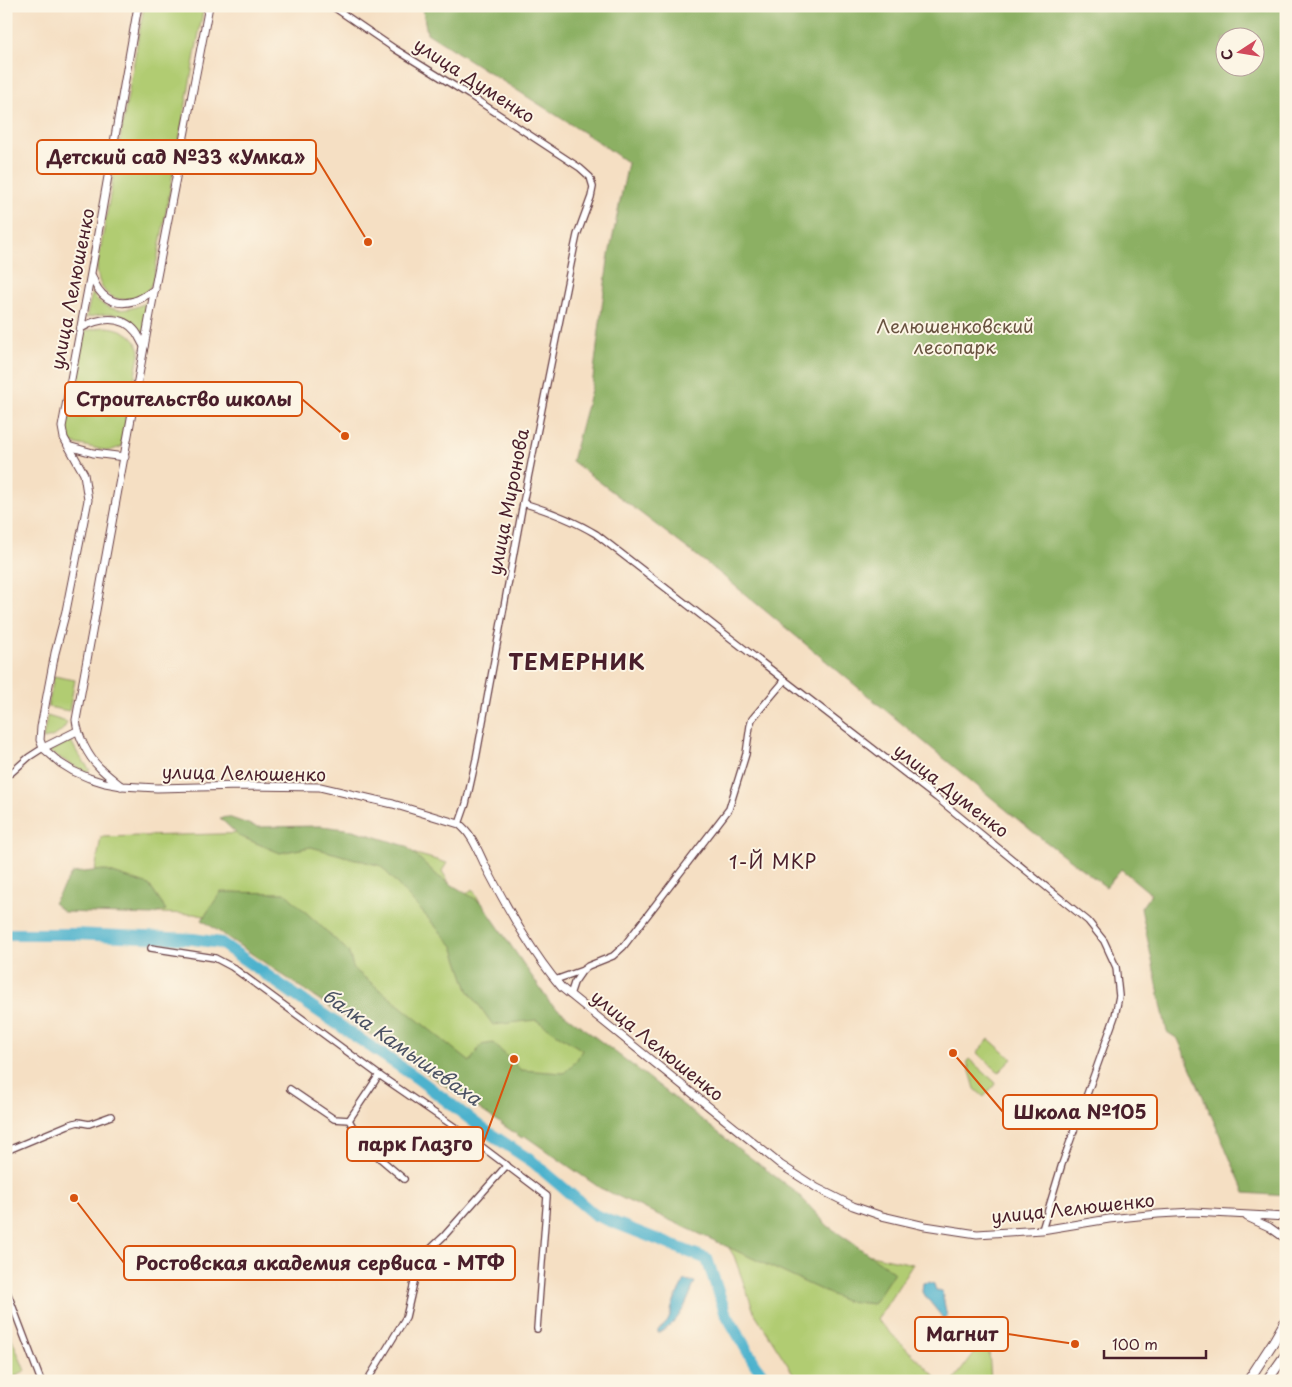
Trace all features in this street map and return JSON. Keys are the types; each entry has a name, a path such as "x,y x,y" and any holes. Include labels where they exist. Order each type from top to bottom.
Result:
{"main road":[{"path":"1248,1381 1286,1320"},
{"path":"1267,1381 1286,1354"}],"street":[{"name":"улица Лелюшенко","path":"138,6 62,428 64,438 84,474 88,500 41,727 40,740 43,748 73,771 105,784 157,788 320,787 393,804 459,824 466,829 488,873 540,961 570,995 781,1165 817,1188 853,1206 882,1216 926,1226 977,1234 1042,1230 1109,1219 1193,1212 1286,1217"},
{"path":"122,786 99,767 83,743 76,720 144,346 209,6"},
{"name":"улица Думенко","path":"332,6 391,47 470,95 580,168 590,177 593,187"},
{"name":"улица Миронова","path":"459,824 466,804 476,759 523,503 576,235 593,187"},
{"path":"91,273 98,291 111,300 133,301 144,297 155,289"},
{"path":"81,328 96,320 113,320 123,323 136,332 144,346"},
{"path":"68,446 93,453 124,457"},
{"name":"улица Думенко","path":"523,503 557,514 596,534 937,798 1088,921 1104,941 1116,967 1119,996 1115,1016 1062,1164 1042,1230"},
{"path":"570,995 574,983 583,970 588,966 613,956 623,947 729,809 746,754 752,720 784,680"},
{"path":"6,775 43,748 78,731"},
{"path":"152,948 215,958 232,967 380,1076 465,1134 547,1196 537,1329"},
{"path":"556,980 583,970"},
{"path":"349,1120 380,1076"},
{"path":"290,1089 334,1119 349,1120"},
{"path":"6,1151 68,1125 78,1122 88,1124 111,1116"},
{"path":"349,1120 362,1143 404,1179"},
{"path":"367,1381 406,1317 418,1265 423,1256 444,1236 507,1165"},
{"path":"1242,1215 1269,1227 1286,1239"},
{"path":"6,1289 41,1381"}],"green space":[{"path":"144,6 204,6 153,282 141,296 117,299 112,297 103,288 97,268"},
{"name":"Лелюшенковский лесопарк","path":"422,6 1286,6 1286,1196 1245,1193 1178,1039 1167,1032 1141,908 1151,894 1121,869 1106,887 1033,832 717,571 572,461 592,386 608,260 628,163 600,143 427,33"},
{"path":"92,293 105,305 119,310 135,307 151,300 143,338 126,318 112,314 86,318"},
{"path":"103,327 115,328 126,332 140,350 121,447 109,451 71,443 65,427 83,334 86,331"},
{"path":"54,676 75,680 69,711 48,707"},
{"path":"47,716 67,722 66,726 58,734 43,739"},
{"path":"70,739 89,771 85,772 49,751"},
{"path":"228,817 257,827 321,826 353,830 406,846 439,877 482,903 550,1003 797,1193 828,1226 894,1272 873,1304 845,1301 600,1188 525,1136 522,1138 202,920 221,892 285,893 348,951 354,969 470,1062 481,1045 493,1043 521,1070 564,1073 576,1061 582,1050 536,1020 493,1025 468,990 453,946 381,866 311,847 280,853 239,836 220,818"},
{"path":"336,831 447,863 442,871 458,898 473,889 533,1003 838,1248 913,1264 877,1320 940,1381 798,1381 754,1312 734,1256 724,1240 214,918 194,914 88,911 101,837"},
{"path":"104,870 149,885 166,910 152,915 64,912 53,903 72,873"},
{"path":"989,1039 1012,1059 999,1072 977,1053"},
{"path":"969,1059 996,1083 984,1097 975,1089 967,1061"},
{"path":"6,1324 25,1371 16,1375 18,1381 6,1381"},
{"path":"988,1335 991,1381 953,1381"}],"water":[{"path":"685,1280 695,1282 685,1305 677,1319 658,1333 658,1330 668,1320"},
{"path":"929,1282 934,1284 936,1290 942,1291 946,1318 943,1318 922,1292 923,1283"}],"waterway":[{"name":"балка Камышеваха","path":"6,934 72,934 193,939 221,943 417,1078 483,1129 533,1162 595,1215 707,1259 725,1312 767,1381"}],"place":[{"name":"Детский сад №33 «Умка»","path":"368,242"},
{"name":"Строительство школы","path":"345,436"},
{"name":"Школа №105","path":"953,1053"},
{"name":"парк Глазго","path":"514,1059"},
{"name":"Ростовская академия сервиса - МТФ","path":"74,1198"},
{"name":"Магнит","path":"1075,1344"}],"district":[{"name":"ТЕМЕРНИК","path":"577,662"},
{"name":"1-Й МКР","path":"773,862"}]}
